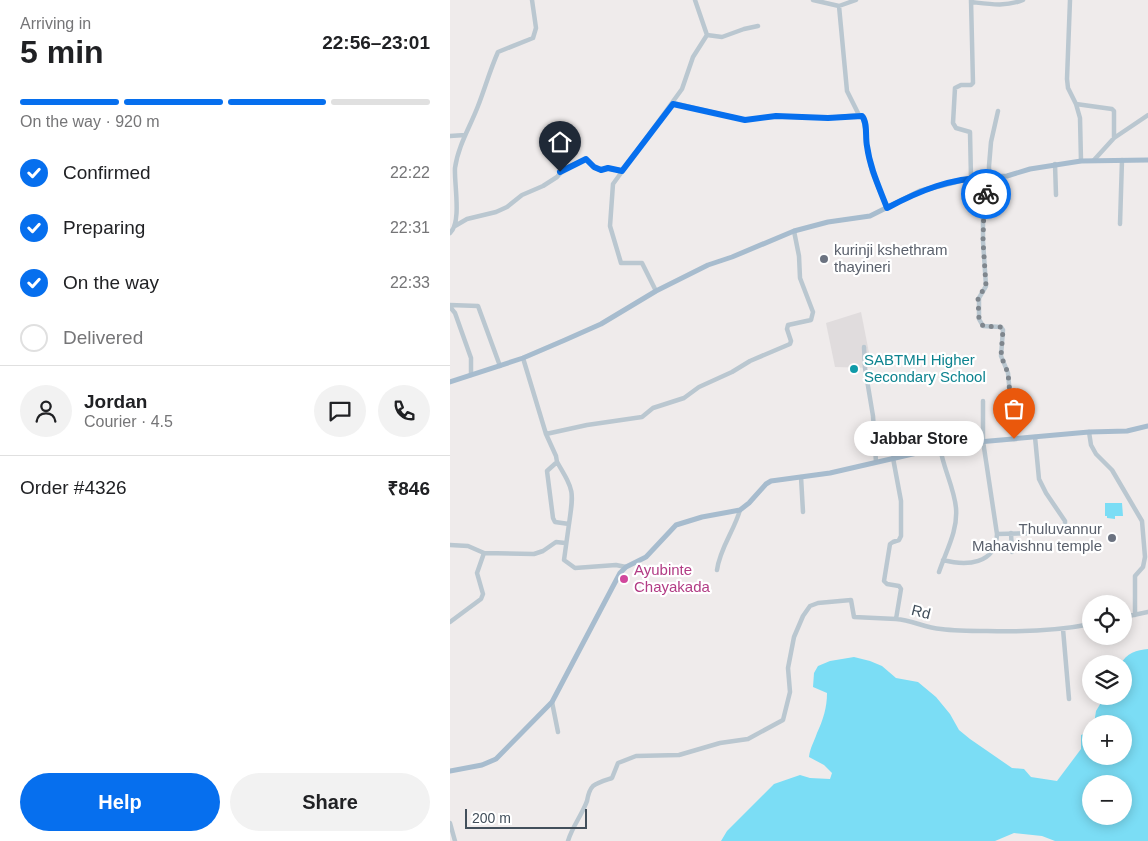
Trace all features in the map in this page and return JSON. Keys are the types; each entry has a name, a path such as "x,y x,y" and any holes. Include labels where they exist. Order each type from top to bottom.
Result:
{"main road":[{"path":"450,382 523,358 601,324 656,291 708,265 794,231 828,222 870,216 920,191 971,178 1007,176 1030,168 1081,161 1148,160"},
{"path":"450,771 482,765 496,759 552,702 620,573 626,566 646,557 676,525 740,510 766,484 780,479 830,473 940,447 983,441 1089,432 1127,431 1148,426"}],"street":[{"path":"455,226 455,171 465,134 498,52 533,38 536,28 532,0"},
{"path":"656,291 642,263 621,263 610,226 613,184 682,90 694,57 707,35 695,0"},
{"path":"813,0 839,6 856,0"},
{"path":"971,178 969,158 970,132 956,128 953,123 955,88 961,85 971,86 972,83 971,1 1004,5 1014,4 1023,0"},
{"path":"1070,0 1067,79 1068,88 1080,118 1081,161"},
{"path":"839,6 847,91 858,115"},
{"path":"707,35 722,37 758,26"},
{"path":"673,104 745,120 776,116 828,118 858,115 864,117 872,172 887,208"},
{"path":"1076,104 1112,109 1115,114 1114,138"},
{"path":"998,111 983,214 986,286 978,298 979,319 983,326 1001,327 1003,330 1001,356 1008,373 1014,439"},
{"path":"1094,160 1114,138 1148,115"},
{"path":"450,136 465,134"},
{"path":"450,233 455,226 466,219 496,212 507,207 522,195 543,186 557,177 564,169 586,159 594,167 601,170 608,168 622,171"},
{"path":"1120,224 1122,160"},
{"path":"1055,164 1056,195"},
{"path":"546,434 587,424 642,416 653,408 684,398 699,386 790,344 788,325 811,320 813,312 800,278 799,256 794,231"},
{"path":"450,306 478,306 500,366"},
{"path":"450,306 455,313 472,358 471,374"},
{"path":"864,347 865,368 873,416 876,462"},
{"path":"523,358 546,434 557,462 572,488 573,497 564,560 575,568 626,566"},
{"path":"943,560 965,564 978,561 990,554 996,541 997,534 983,441 983,401"},
{"path":"1089,432 1091,445 1096,454 1112,470 1142,521 1145,557 1143,567 1135,576 1135,615"},
{"path":"997,534 1044,533 1066,524 1046,494 1039,479 1034,437"},
{"path":"938,572 954,532 956,508 944,469 940,447"},
{"name":"Rd","path":"893,458 901,501 901,536 899,540 890,544 884,581 886,584 902,588 896,619 941,629 1012,631 1063,629 1082,626"},
{"path":"557,462 546,471 553,518 555,522 569,524"},
{"path":"801,477 803,512"},
{"path":"717,570 718,560 734,528 740,510"},
{"path":"1011,533 1012,552"},
{"path":"450,545 468,546 484,553 534,554 543,551 556,542 566,543"},
{"path":"450,622 482,599 483,594 477,573 484,553"},
{"path":"568,841 571,830 576,825 586,803 589,791 594,786 612,778 618,763 636,756 679,755 748,739 783,720 790,692 788,668 794,637 803,616 810,606 818,603 851,600 854,617 896,619"},
{"path":"1132,616 1148,612"},
{"path":"1063,629 1068,699"},
{"path":"552,702 558,732"},
{"path":"450,823 455,841"}],"shaded area":[{"path":"861,312 872,368 835,367 826,323"}],"water":[{"path":"1105,503 1122,503 1123,516 1115,516 1115,519 1107,518 1105,516"},
{"path":"1148,649 1148,841 1055,841 1042,836 1014,833 995,841 721,841 727,831 774,784 800,775 810,778 830,779 832,773 824,765 809,757 823,719 827,698 827,693 813,687 814,673 818,666 830,661 854,657 882,666 896,678 918,682 936,697 950,714 959,730 970,739 1012,768 1024,769 1031,777 1057,781 1081,749 1082,735 1082,765 1132,765 1132,715 1095,715 1100,705 1132,705 1132,655 1129,655 1136,651"}],"way so far":[{"path":"986,194 983,241 986,286 978,298 979,319 983,326 1001,327 1004,333 1001,356 1009,379 1014,439"}],"place":[{"name":"kurinji kshethram thayineri","path":"824,259"},
{"name":"SABTMH Higher Secondary School","path":"854,369"},
{"name":"Jabbar Store","path":"1014,439"},
{"name":"Thuluvannur Mahavishnu temple","path":"1112,538"},
{"name":"Ayubinte Chayakada","path":"624,579"}],"route":[{"path":"560,172 586,159 594,167 601,170 608,168 622,171 673,104 745,120 776,116 828,118 862,116 865,122 872,172 887,208 920,191 971,178 989,178 986,194"}]}
